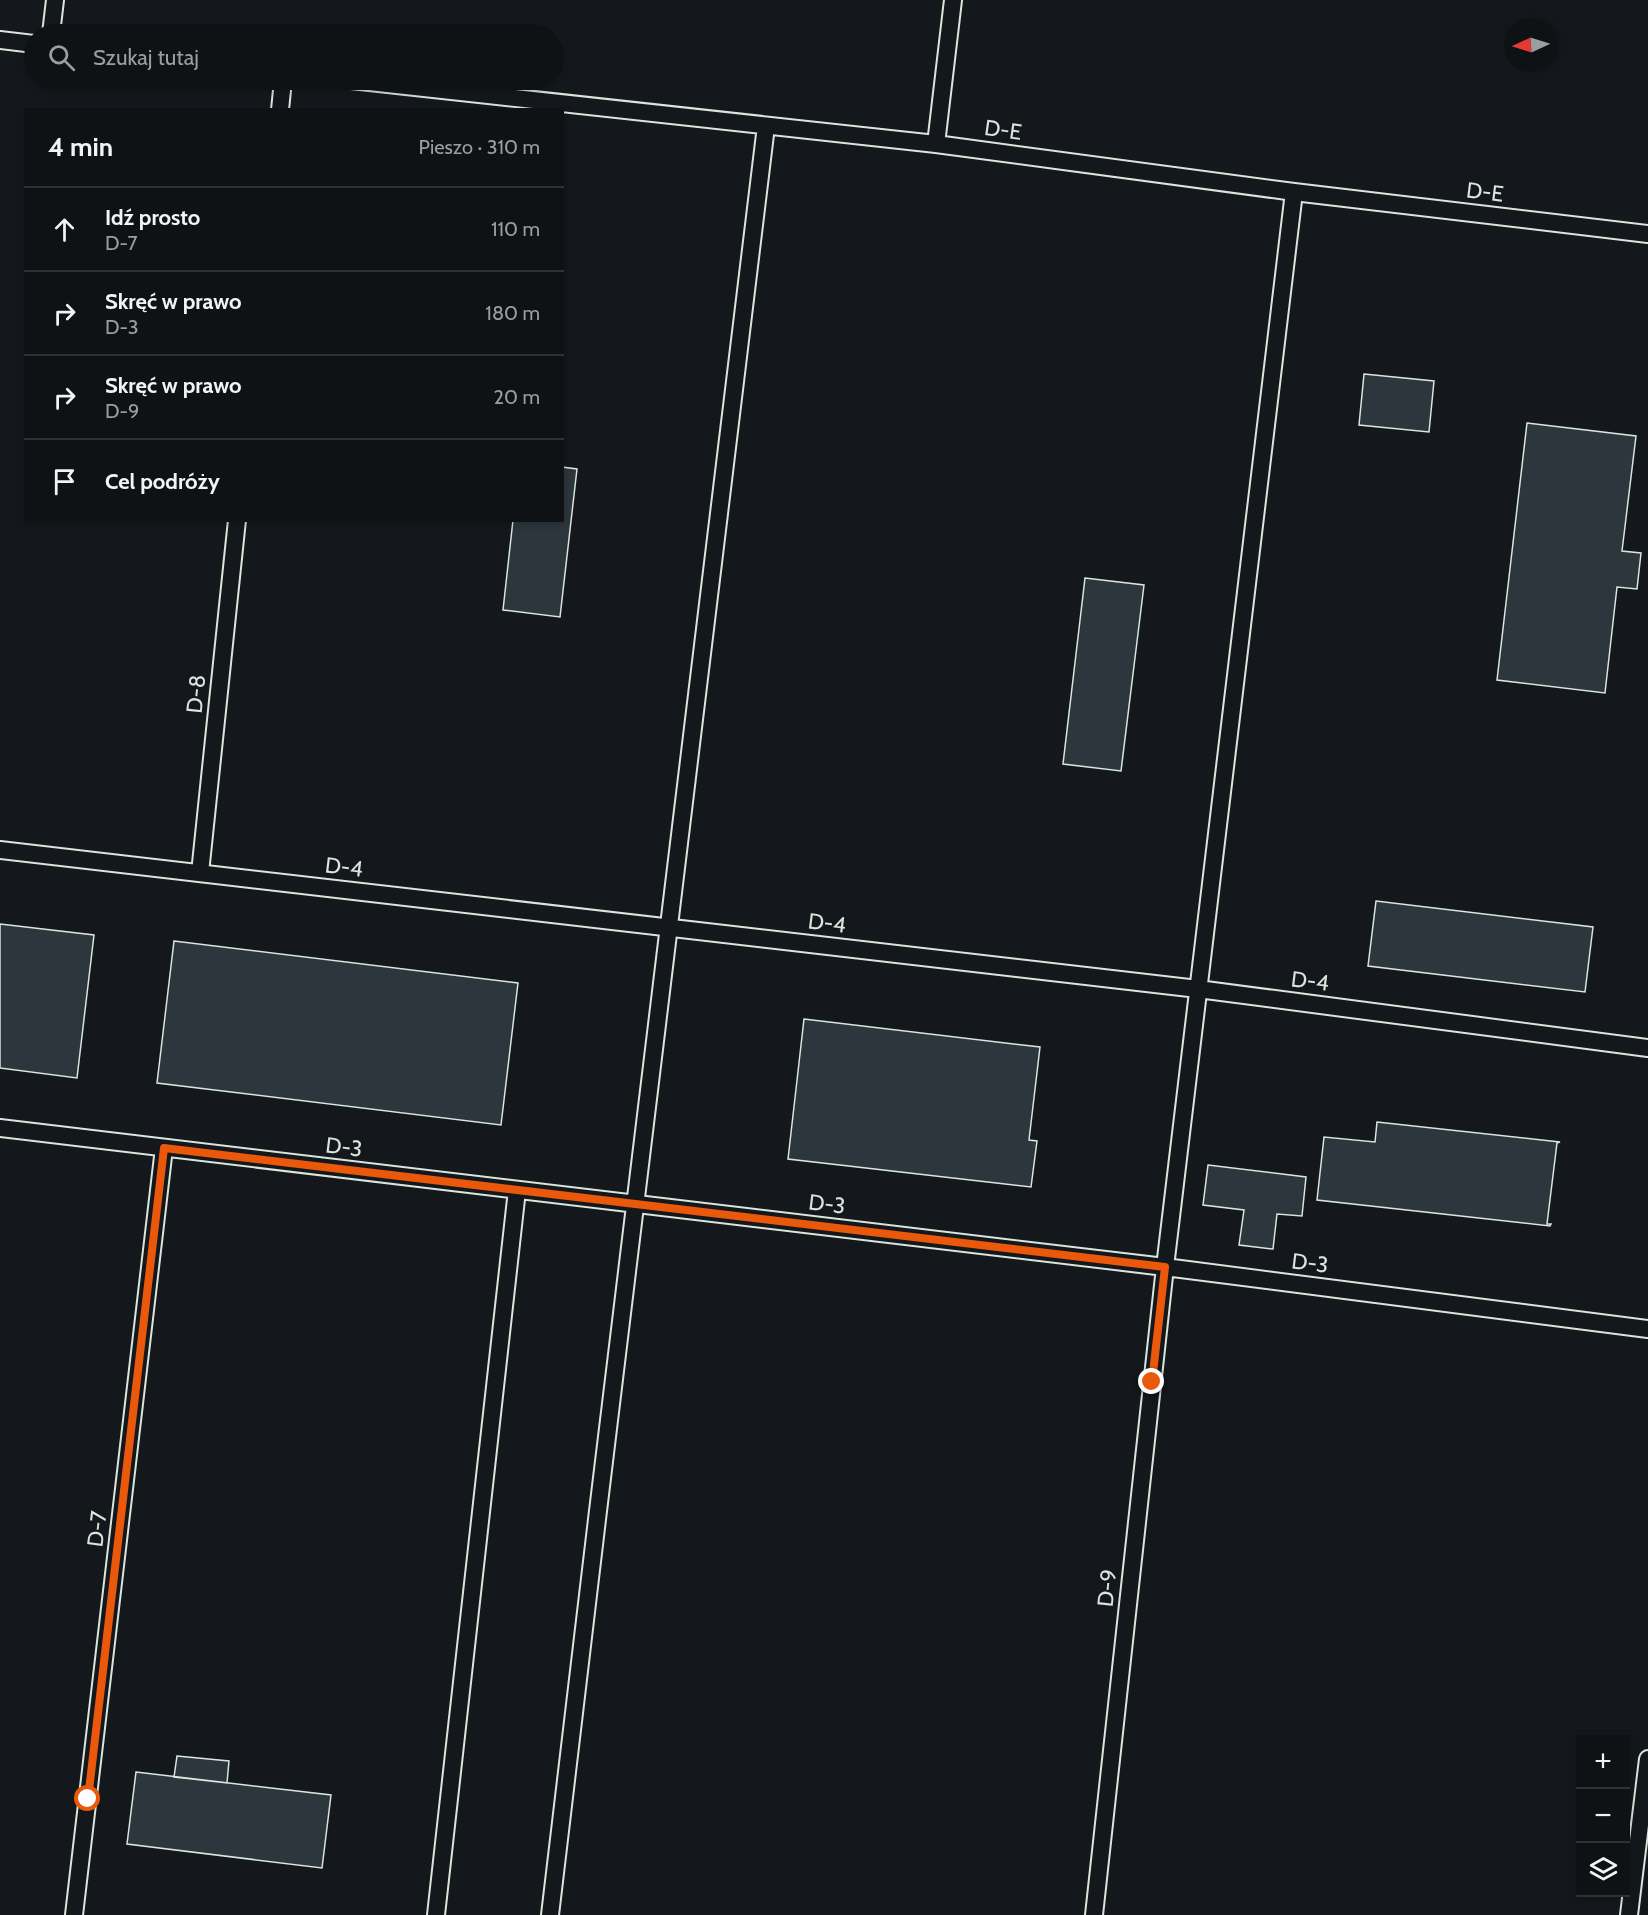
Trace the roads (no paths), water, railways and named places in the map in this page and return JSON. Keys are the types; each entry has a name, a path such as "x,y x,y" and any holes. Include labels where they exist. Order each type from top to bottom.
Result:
{"lane":[{"path":"52,24 56,0"},
{"path":"936,144 953,0"},
{"path":"0,40 24,43"},
{"path":"280,108 282,90"},
{"name":"D-E","path":"441,90 936,144 1294,192 1648,234"},
{"path":"550,1915 766,126"},
{"name":"D-9","path":"1094,1915 1165,1267 1294,192"},
{"name":"D-8","path":"200,873 237,522"},
{"name":"D-4","path":"0,850 1198,989 1648,1048"},
{"name":"D-3","path":"0,1128 1165,1267 1648,1329"},
{"name":"D-7","path":"74,1915 164,1148"},
{"path":"436,1915 517,1190"},
{"path":"1629,1915 1648,1759"}]}
